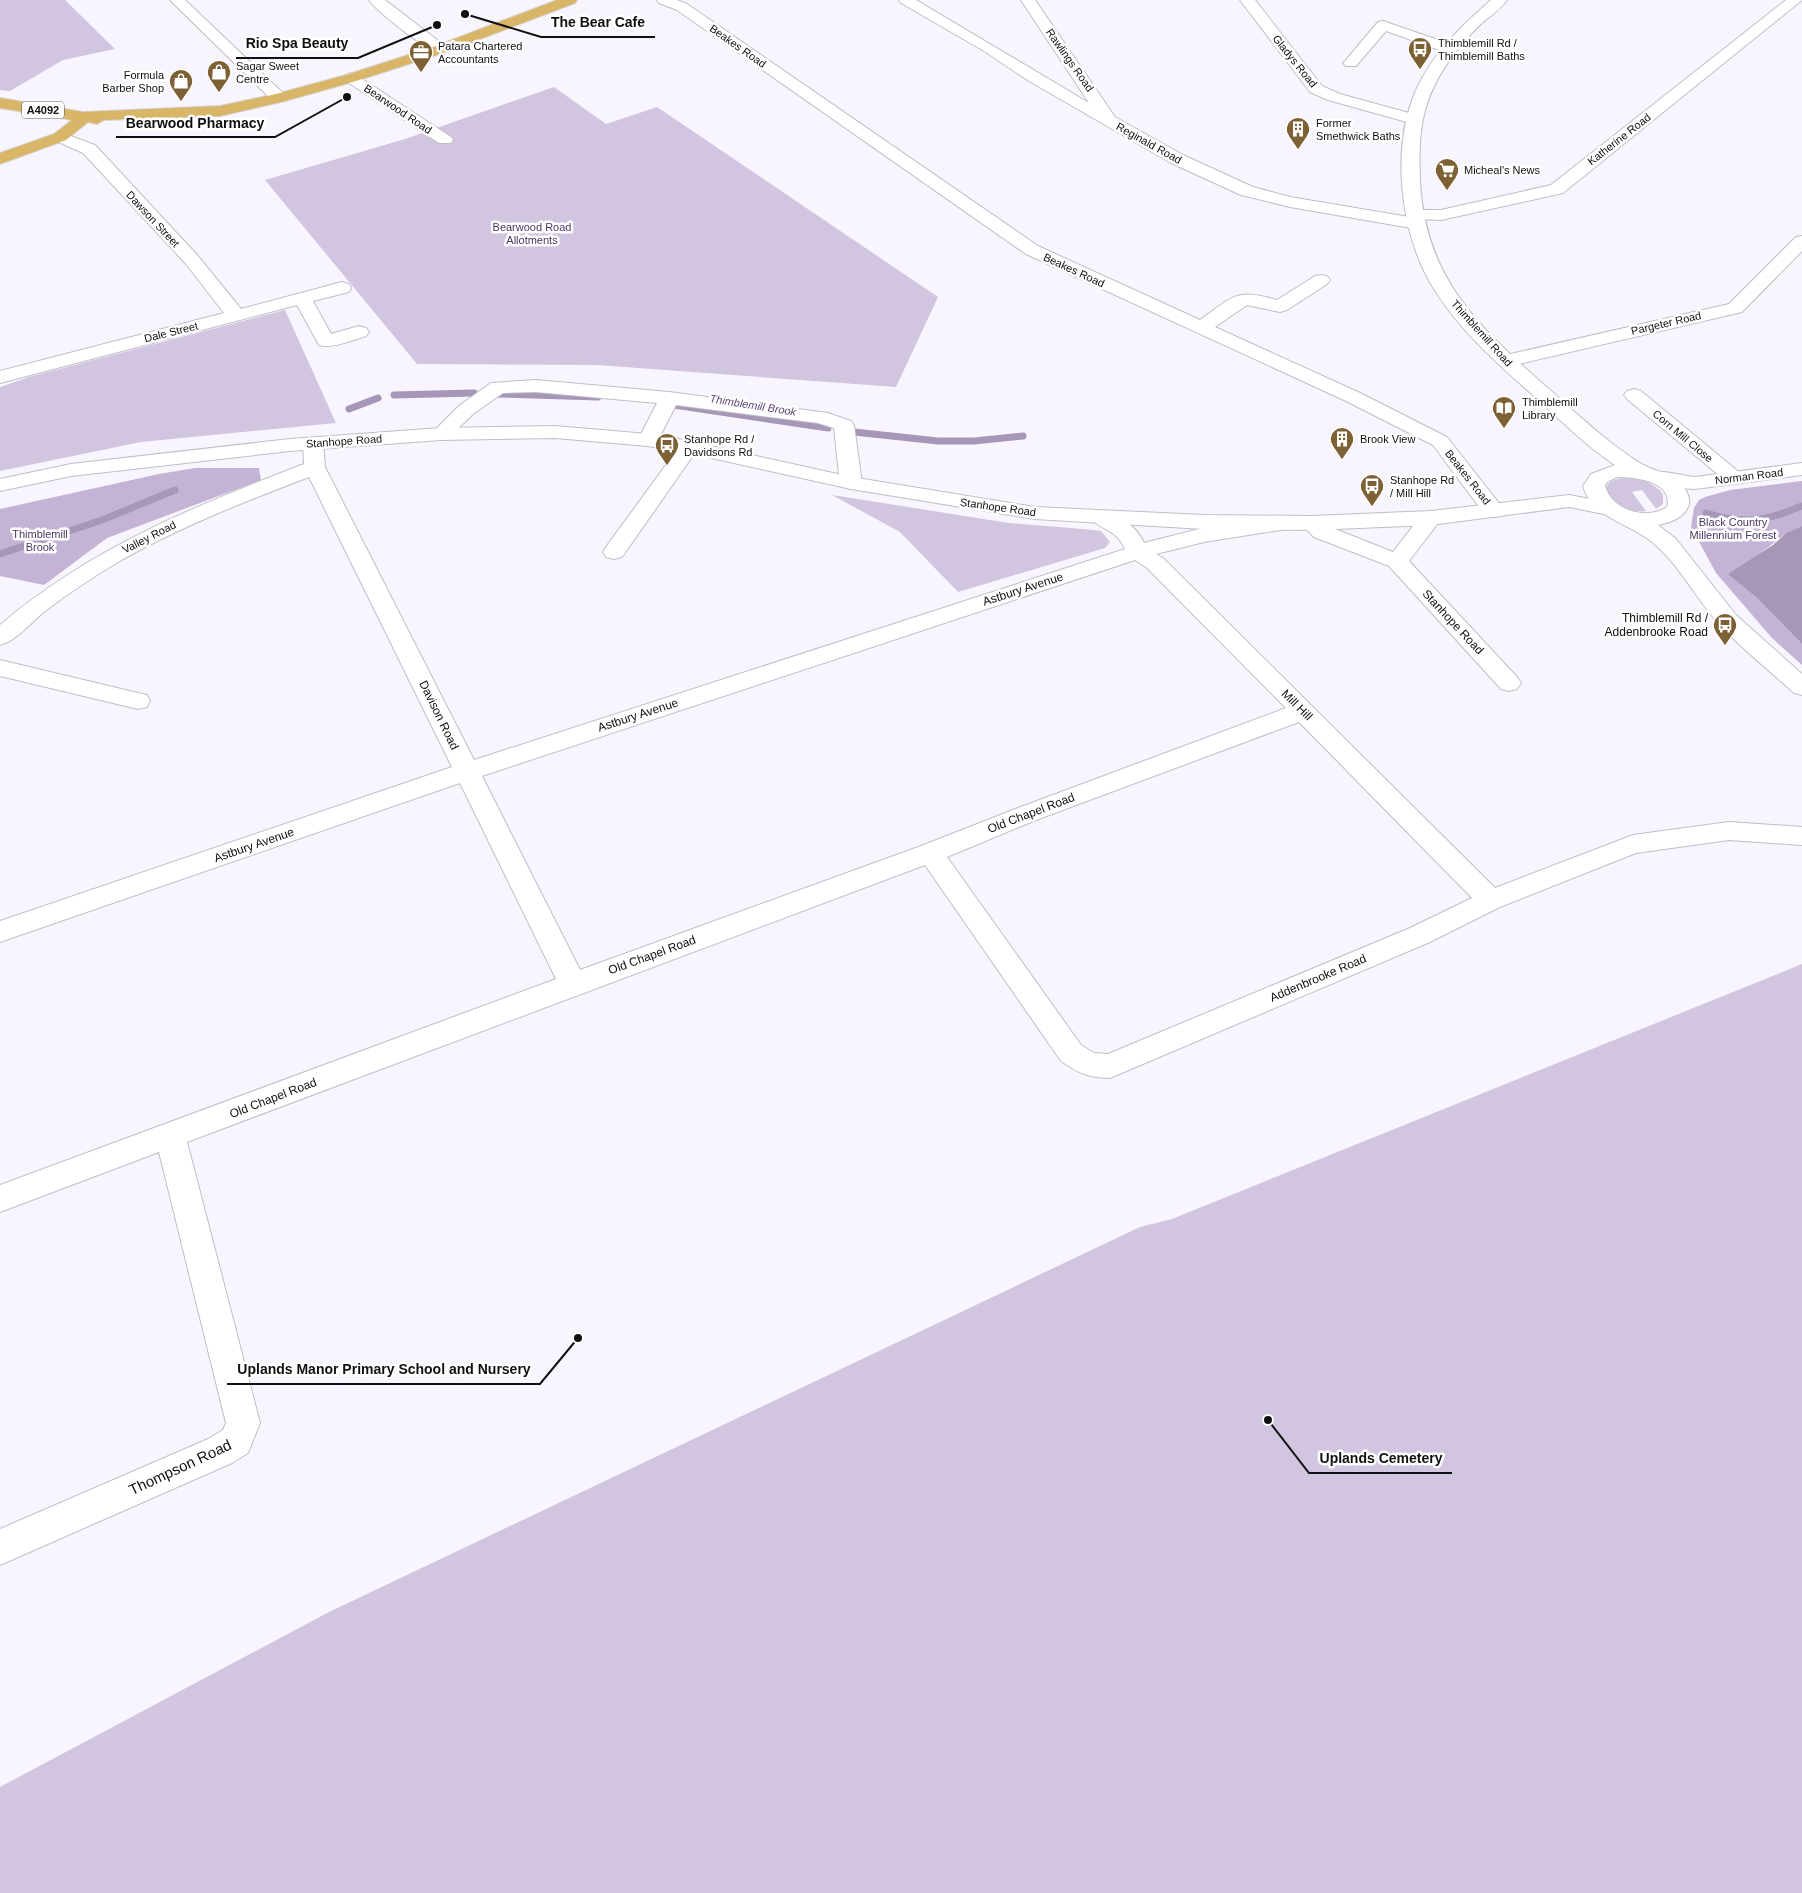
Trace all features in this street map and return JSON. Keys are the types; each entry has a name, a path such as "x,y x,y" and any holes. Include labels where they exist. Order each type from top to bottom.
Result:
{"main road":[{"name":"Bearwood Road","path":"86,116 100,120 148,122 199,117 279,98 351,78 441,49 570,0"},
{"name":"A4092","path":"0,103 86,116"},
{"path":"0,159 60,137 86,116"}],"street":[{"path":"177,0 279,98"},
{"path":"376,0 423,38 441,49"},
{"name":"Beakes Road","path":"664,0 682,7 1032,250 1353,397 1440,441 1494,511"},
{"name":"Reginald Road","path":"906,0 989,48 1034,78 1177,160 1247,191 1290,202 1416,219"},
{"name":"Rawlings Road","path":"1028,0 1110,121"},
{"name":"Gladys Road","path":"1247,0 1316,89 1334,97 1371,108 1414,118"},
{"name":"Thimblemill Road","path":"1500,0 1448,48 1422,91 1414,118 1411,179 1416,219 1433,271 1459,310 1506,361 1609,453 1649,475"},
{"name":"Katherine Road","path":"1416,219 1557,189 1795,0"},
{"path":"1351,63 1383,25 1448,48"},
{"path":"1034,78 1076,69"},
{"name":"Bearwood Road","path":"351,78 445,140"},
{"name":"Dawson Street","path":"60,137 89,149 192,260 236,315"},
{"name":"Pargeter Road","path":"1506,361 1735,308 1802,242"},
{"path":"1202,328 1242,299 1254,299 1280,306 1321,280"},
{"name":"Dale Street","path":"4,369 236,315 342,288"},
{"path":"302,298 326,341 359,332"},
{"path":"441,434 466,410 498,386 536,386 669,398 821,417 844,425 850,483"},
{"name":"Corn Mill Close","path":"1634,395 1733,477"},
{"path":"648,440 669,398"},
{"name":"Stanhope Road","path":"0,485 98,467 290,445 314,455 441,434 555,432 648,440 689,447 850,483 1035,513 1101,518 1311,523 1431,518 1569,501 1616,512"},
{"path":"614,552 689,447"},
{"path":"1609,453 1610,461 1594,491 1596,497 1616,512 1647,527 1668,544 1728,620 1802,687"},
{"name":"Valley Road","path":"0,637 55,591 123,549 314,455"},
{"name":"Davison Road","path":"314,455 466,772 573,984"},
{"name":"Norman Road","path":"1649,475 1668,481 1695,483 1802,469"},
{"path":"1599,479 1614,471 1649,475 1670,486 1674,507"},
{"name":"Stanhope Road","path":"1569,501 1599,479"},
{"path":"1668,544 1666,530 1674,507 1688,487 1695,483"},
{"path":"1616,512 1647,519 1674,507"},
{"name":"Mill Hill","path":"1101,518 1120,527 1132,540 1137,552 1155,563 1491,900"},
{"path":"1397,562 1431,518"},
{"name":"Astbury Avenue","path":"0,932 466,772 1137,552 1203,535 1282,523"},
{"name":"Stanhope Road","path":"1311,523 1322,532 1397,562 1509,683"},
{"path":"0,668 138,701"},
{"name":"Old Chapel Road","path":"0,1199 573,984 930,853 1303,711"},
{"name":"Addenbrooke Road","path":"930,853 1071,1053 1089,1065 1110,1066 1420,935 1491,900 1633,844 1729,831 1802,836"},
{"name":"Thompson Road","path":"0,1547 220,1451 236,1441 243,1423 170,1136"}],"green space":[{"path":"0,0 65,0 115,49 63,60 10,91 0,90"},
{"name":"Bearwood Road Allotments","path":"554,87 606,124 657,107 938,297 896,387 597,365 417,364 265,180 405,139"},
{"path":"285,310 336,423 141,442 0,471 0,387 29,377"},
{"name":"Thimblemill Brook","path":"195,468 259,468 261,480 107,538 44,585 0,576 0,509 159,474"},
{"path":"1625,478 1641,480 1655,486 1663,494 1663,504 1656,509 1642,490 1632,492 1646,511 1633,511 1613,501 1605,492 1607,485 1612,481"},
{"name":"Black Country Millennium Forest","path":"1802,481 1802,526 1786,533 1757,556 1755,596 1802,644 1802,665 1772,638 1716,573 1691,527 1694,508 1699,500 1705,497 1730,490"},
{"path":"832,495 1009,523 1101,531 1110,542 1105,548 958,592 900,532"},
{"path":"1802,964 1802,1893 0,1893 0,1787 329,1612 1140,1227 1172,1219"}],"shaded area":[{"path":"1802,526 1802,644 1755,596 1728,574 1773,545 1786,533"}],"waterway":[{"name":"Thimblemill Brook","path":"394,395 474,393"},
{"name":"Thimblemill Brook","path":"498,394 598,397"},
{"name":"Thimblemill Brook","path":"349,409 378,398"},
{"name":"Thimblemill Brook","path":"674,405 828,428"},
{"name":"Thimblemill Brook","path":"854,432 938,441 974,441 1023,436"},
{"name":"Thimblemill Brook","path":"0,554 102,520 175,490"},
{"name":"Thimblemill Brook","path":"1706,513 1732,519 1755,520 1802,506"}],"place":[{"name":"The Bear Cafe","path":"465,14"},
{"name":"Rio Spa Beauty","path":"437,25"},
{"name":"Thimblemill Rd / Thimblemill Baths","path":"1420,70"},
{"name":"Patara Chartered Accountants","path":"421,73"},
{"name":"Sagar Sweet Centre","path":"219,93"},
{"name":"Bearwood Pharmacy","path":"347,97"},
{"name":"Formula Barber Shop","path":"181,102"},
{"name":"Former Smethwick Baths","path":"1298,150"},
{"name":"Micheal's News","path":"1447,191"},
{"name":"Thimblemill Library","path":"1504,429"},
{"name":"Brook View","path":"1342,460"},
{"name":"Stanhope Rd / Davidsons Rd","path":"667,466"},
{"name":"Stanhope Rd / Mill Hill","path":"1372,507"},
{"name":"Thimblemill Rd / Addenbrooke Road","path":"1725,646"},
{"name":"Uplands Manor Primary School and Nursery","path":"578,1338"},
{"name":"Uplands Cemetery","path":"1268,1420"}]}
